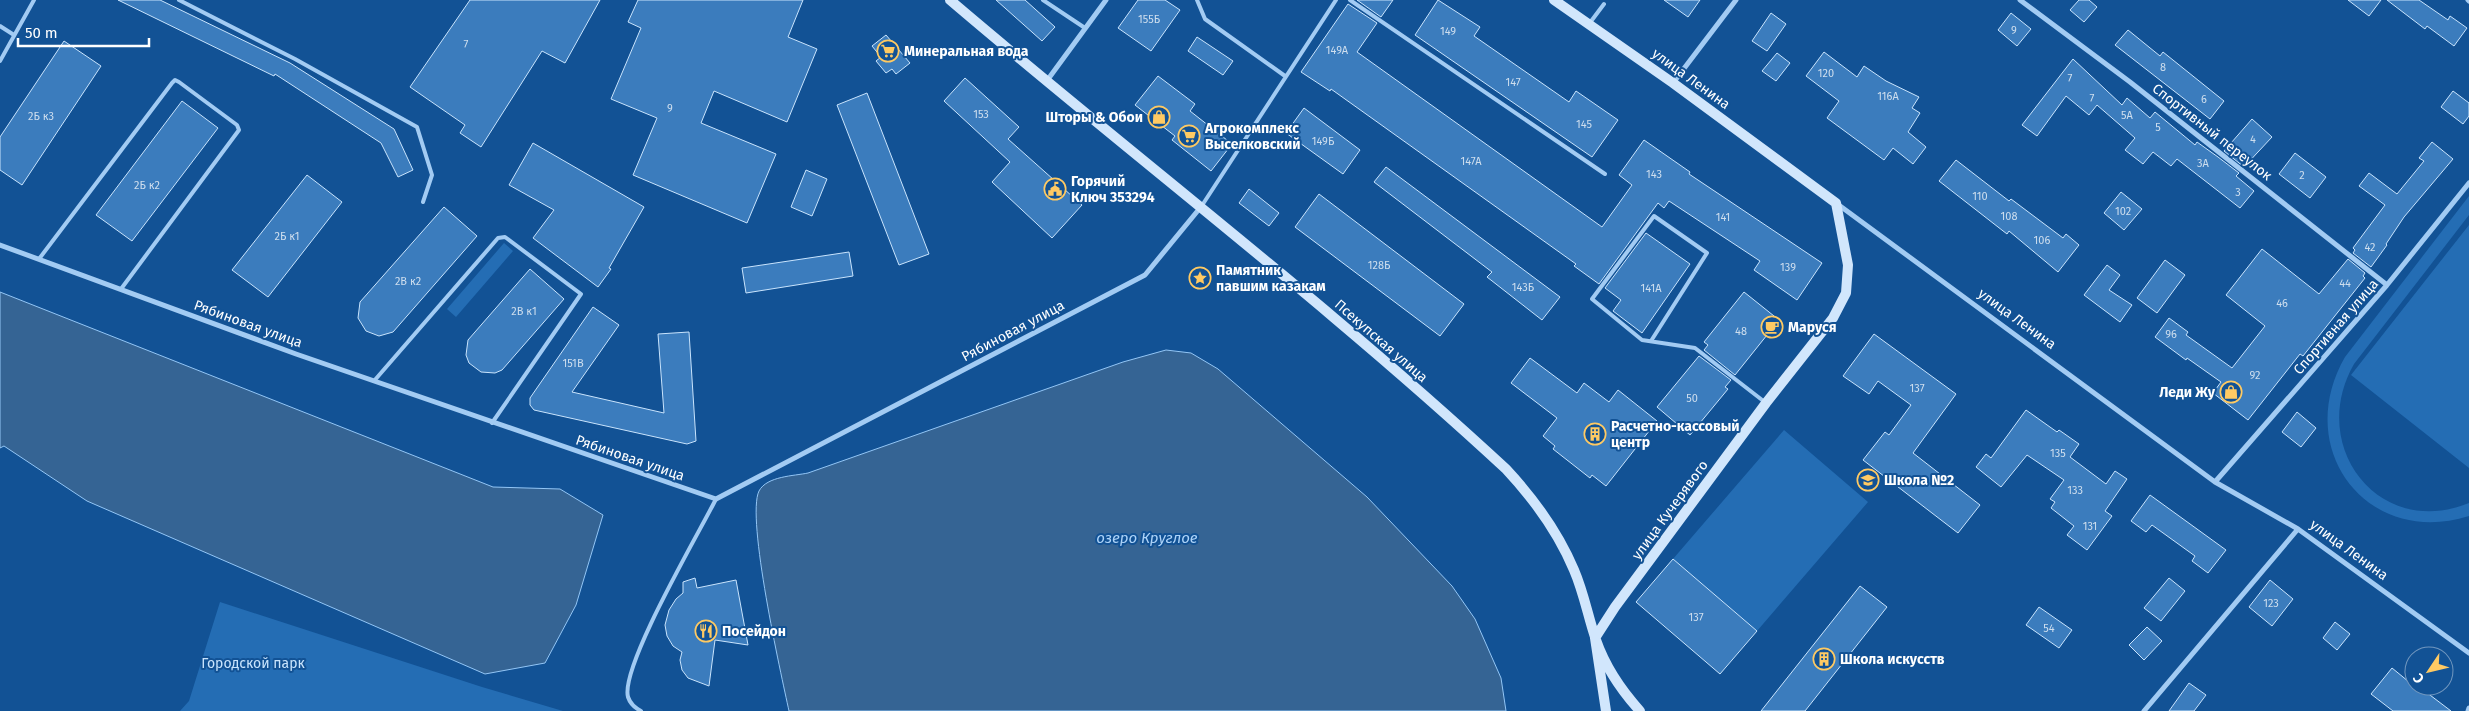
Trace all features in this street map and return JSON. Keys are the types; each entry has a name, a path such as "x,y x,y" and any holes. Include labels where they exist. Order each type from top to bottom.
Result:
{"street":[{"name":"Псекупская улица","path":"950,0 1046,82 1257,252 1479,443 1526,490 1557,535 1572,565 1587,606 1595,638 1615,678 1640,711"},
{"path":"1046,82 1106,0"},
{"name":"улица Ленина","path":"1554,0 1673,83 2215,482 2298,529 2469,653"},
{"path":"1673,83 1736,0"},
{"name":"Спортивный переулок","path":"2020,0 2130,82 2387,285"},
{"name":"Спортивная улица","path":"2215,482 2387,285 2469,183"},
{"name":"улица Кучерявого","path":"1595,638 1615,607 1766,403 1833,318 1846,293 1848,265 1836,203"},
{"name":"Рябиновая улица","path":"0,245 374,381 716,499 1145,275 1200,208"},
{"path":"2144,711 2298,529"},
{"path":"1595,638 1606,711"}],"lane":[{"path":"0,60 34,0"},
{"path":"179,0 295,59 417,127 432,175 423,202"},
{"path":"1043,0 1085,28"},
{"path":"1198,0 1205,18 1285,76"},
{"path":"1200,208 1336,0"},
{"path":"1350,0 1605,174"},
{"path":"1589,24 1604,4"},
{"path":"0,26 14,35"},
{"path":"39,259 175,80 237,125 239,130 121,289"},
{"path":"1650,341 1707,253 1654,216 1592,299 1642,340 1695,348 1766,403"},
{"path":"374,381 498,238 505,237 581,294 492,422"},
{"path":"641,711 632,704 628,696 628,688 638,647 716,499"}],"green space":[{"path":"2469,196 2469,215 2354,364 2342,395 2339,426 2346,454 2360,478 2381,497 2406,508 2436,511 2469,503 2469,516 2432,522 2399,518 2371,504 2349,483 2334,456 2328,425 2331,392 2345,357"},
{"path":"2469,225 2469,468 2351,375"},
{"path":"504,243 513,251 456,317 447,309"},
{"path":"1784,430 1868,502 1757,631 1673,559"},
{"name":"Городской парк","path":"220,602 482,687 563,711 180,711 189,701"}],"water":[{"path":"0,292 493,487 560,489 603,515 576,605 545,663 485,674 87,501 4,446 0,448"},
{"name":"озеро Круглое","path":"1166,350 1191,353 1218,369 1367,497 1452,586 1475,619 1501,678 1506,711 789,711 766,597 757,532 756,507 759,491 763,486 774,480 808,473 1123,362"}],"building":[{"path":"118,0 160,0 290,63 394,129 413,170 398,177 381,143 275,74 274,76"},
{"path":"470,0 600,0 565,63 542,51 481,147 460,133 465,125 410,87"},
{"path":"638,0 803,0 788,37 817,49 787,122 714,91 701,123 776,154 747,223 633,175 657,118 611,99 641,28 628,22"},
{"path":"996,0 1025,0 1055,27 1042,41"},
{"path":"1138,0 1165,0 1180,10 1151,51 1118,28"},
{"path":"1357,0 1393,0 1381,17"},
{"path":"1438,0 1480,27 1474,36 1569,102 1576,91 1618,120 1592,157 1415,35"},
{"path":"1664,0 1700,0 1688,17"},
{"path":"2079,0 2089,0 2097,7 2084,22 2070,10"},
{"path":"2348,0 2381,0 2369,16"},
{"path":"2387,0 2419,0 2448,20 2450,16 2467,28 2454,46 2427,26 2425,29"},
{"path":"1348,4 1377,23 1357,52 1602,227 1632,185 1619,175 1644,140 1690,172 1689,174 1822,263 1797,300 1754,270 1760,261 1669,201 1664,208 1658,203 1599,284 1574,266 1576,264 1331,89 1330,91 1301,72"},
{"path":"1771,13 1786,24 1767,51 1752,41"},
{"path":"2011,13 2031,29 2017,46 1998,30"},
{"path":"2128,30 2160,56 2163,52 2224,101 2210,119 2115,45"},
{"name":"Минеральная вода","path":"886,35 910,63 896,74 892,69 886,73 876,61 881,57 872,46"},
{"path":"1197,37 1233,61 1223,75 1188,51"},
{"path":"64,41 101,66 22,185 0,170 0,137"},
{"path":"1824,52 1857,77 1864,66 1886,81 1919,97 1912,108 1920,113 1908,132 1926,147 1913,164 1893,148 1884,160 1827,118 1839,101 1806,76"},
{"path":"1777,53 1790,63 1776,81 1762,71"},
{"path":"2073,59 2122,105 2127,98 2150,118 2155,112 2195,145 2197,142 2239,173 2236,176 2254,191 2240,208 2177,159 2171,166 2153,152 2143,164 2125,150 2135,138 2097,105 2089,115 2066,96 2037,136 2022,125"},
{"path":"1158,76 1195,104 1190,111 1232,144 1211,171 1172,140 1175,136 1135,105"},
{"path":"965,78 1019,127 1008,139 1082,205 1052,238 992,182 1010,162 944,101"},
{"path":"2453,91 2469,103 2469,116 2463,124 2441,107"},
{"path":"867,93 929,254 899,265 837,105"},
{"path":"182,101 218,128 132,241 96,215"},
{"path":"1304,108 1360,150 1343,174 1286,133"},
{"path":"2252,119 2272,137 2244,167 2224,151"},
{"path":"2432,142 2453,159 2404,217 2371,267 2353,253 2355,250 2353,248 2385,205 2359,186 2369,173 2397,194 2424,161 2419,158"},
{"path":"533,143 644,207 609,268 611,269 598,287 533,238 554,210 509,185"},
{"path":"2295,153 2326,177 2310,198 2279,174"},
{"path":"1956,160 2009,201 2011,199 2063,238 2066,234 2079,245 2058,272 2009,231 2007,234 1939,181"},
{"path":"1386,167 1560,297 1542,320 1487,277 1492,272 1374,182"},
{"path":"806,170 827,179 812,216 791,207"},
{"path":"307,175 342,202 268,297 232,270"},
{"path":"1249,189 1279,213 1269,226 1239,203"},
{"path":"2121,192 2142,209 2124,230 2104,213"},
{"path":"1319,194 1464,304 1440,336 1295,227"},
{"path":"444,207 477,236 393,332 379,336 366,331 358,318 360,302"},
{"path":"1646,233 1690,264 1642,333 1613,311 1621,300 1605,288"},
{"path":"2262,249 2319,294 2348,259 2365,273 2363,276 2365,278 2303,356 2300,354 2248,420 2213,393 2221,382 2187,358 2186,360 2155,337 2169,318 2188,332 2186,335 2232,368 2265,326 2226,295"},
{"path":"849,252 853,276 746,293 742,268"},
{"path":"2165,260 2185,275 2157,313 2137,298"},
{"path":"2107,265 2120,275 2109,290 2132,305 2120,322 2084,295"},
{"path":"530,269 564,299 502,370 495,373 481,372 469,363 466,355 468,340"},
{"path":"1744,292 1779,320 1735,375 1704,350 1708,345 1704,342"},
{"path":"593,307 619,325 572,392 664,413 658,334 689,332 696,441 687,444 534,410 530,405 530,398"},
{"path":"1874,334 1956,394 1913,453 1980,505 1958,533 1863,460 1885,432 1889,435 1911,405 1878,381 1869,394 1843,376"},
{"path":"1699,356 1731,380 1725,387 1728,389 1690,435 1657,407"},
{"name":"Расчетно-кассовый центр","path":"1530,358 1577,393 1584,383 1609,402 1618,390 1657,421 1606,486 1592,475 1590,478 1553,449 1555,446 1543,436 1557,418 1511,383"},
{"path":"2026,410 2057,432 2059,430 2079,444 2070,457 2106,484 2115,471 2127,479 2105,511 2112,516 2087,550 2067,535 2074,526 2051,508 2055,502 2050,499 2064,480 2027,455 2001,487 1976,467 1986,454 1991,458"},
{"path":"2297,412 2316,428 2301,447 2282,432"},
{"path":"2150,495 2226,550 2208,573 2192,561 2195,556 2152,525 2146,532 2131,521"},
{"path":"1673,559 1757,631 1720,674 1636,602"},
{"name":"Посейдон","path":"695,578 697,588 736,580 748,645 715,640 709,686 688,678 682,670 680,660 682,652 673,646 667,636 665,625 669,610 676,599 683,593 683,582"},
{"path":"2169,578 2185,591 2161,621 2144,608"},
{"path":"2270,580 2293,599 2272,626 2249,607"},
{"name":"Школа искусств","path":"1860,586 1887,607 1805,711 1761,711"},
{"path":"2039,607 2072,630 2059,648 2026,625"},
{"path":"2335,622 2350,634 2337,650 2323,638"},
{"path":"2147,627 2162,641 2144,660 2129,645"},
{"path":"2392,668 2404,678 2404,696 2431,696 2451,711 2393,711 2371,694"},
{"path":"2189,683 2206,695 2194,711 2169,711"}],"place":[{"name":"Минеральная вода","path":"888,51"},
{"name":"Шторы & Обои","path":"1159,117"},
{"name":"Агрокомплекс Выселковский","path":"1189,136"},
{"name":"Горячий Ключ 353294","path":"1055,189"},
{"name":"Памятник павшим казакам","path":"1200,278"},
{"name":"Маруся","path":"1772,327"},
{"name":"Леди Жу","path":"2231,392"},
{"name":"Расчетно-кассовый центр","path":"1595,434"},
{"name":"Школа №2","path":"1868,480"},
{"name":"Посейдон","path":"706,631"},
{"name":"Школа искусств","path":"1824,659"}]}
